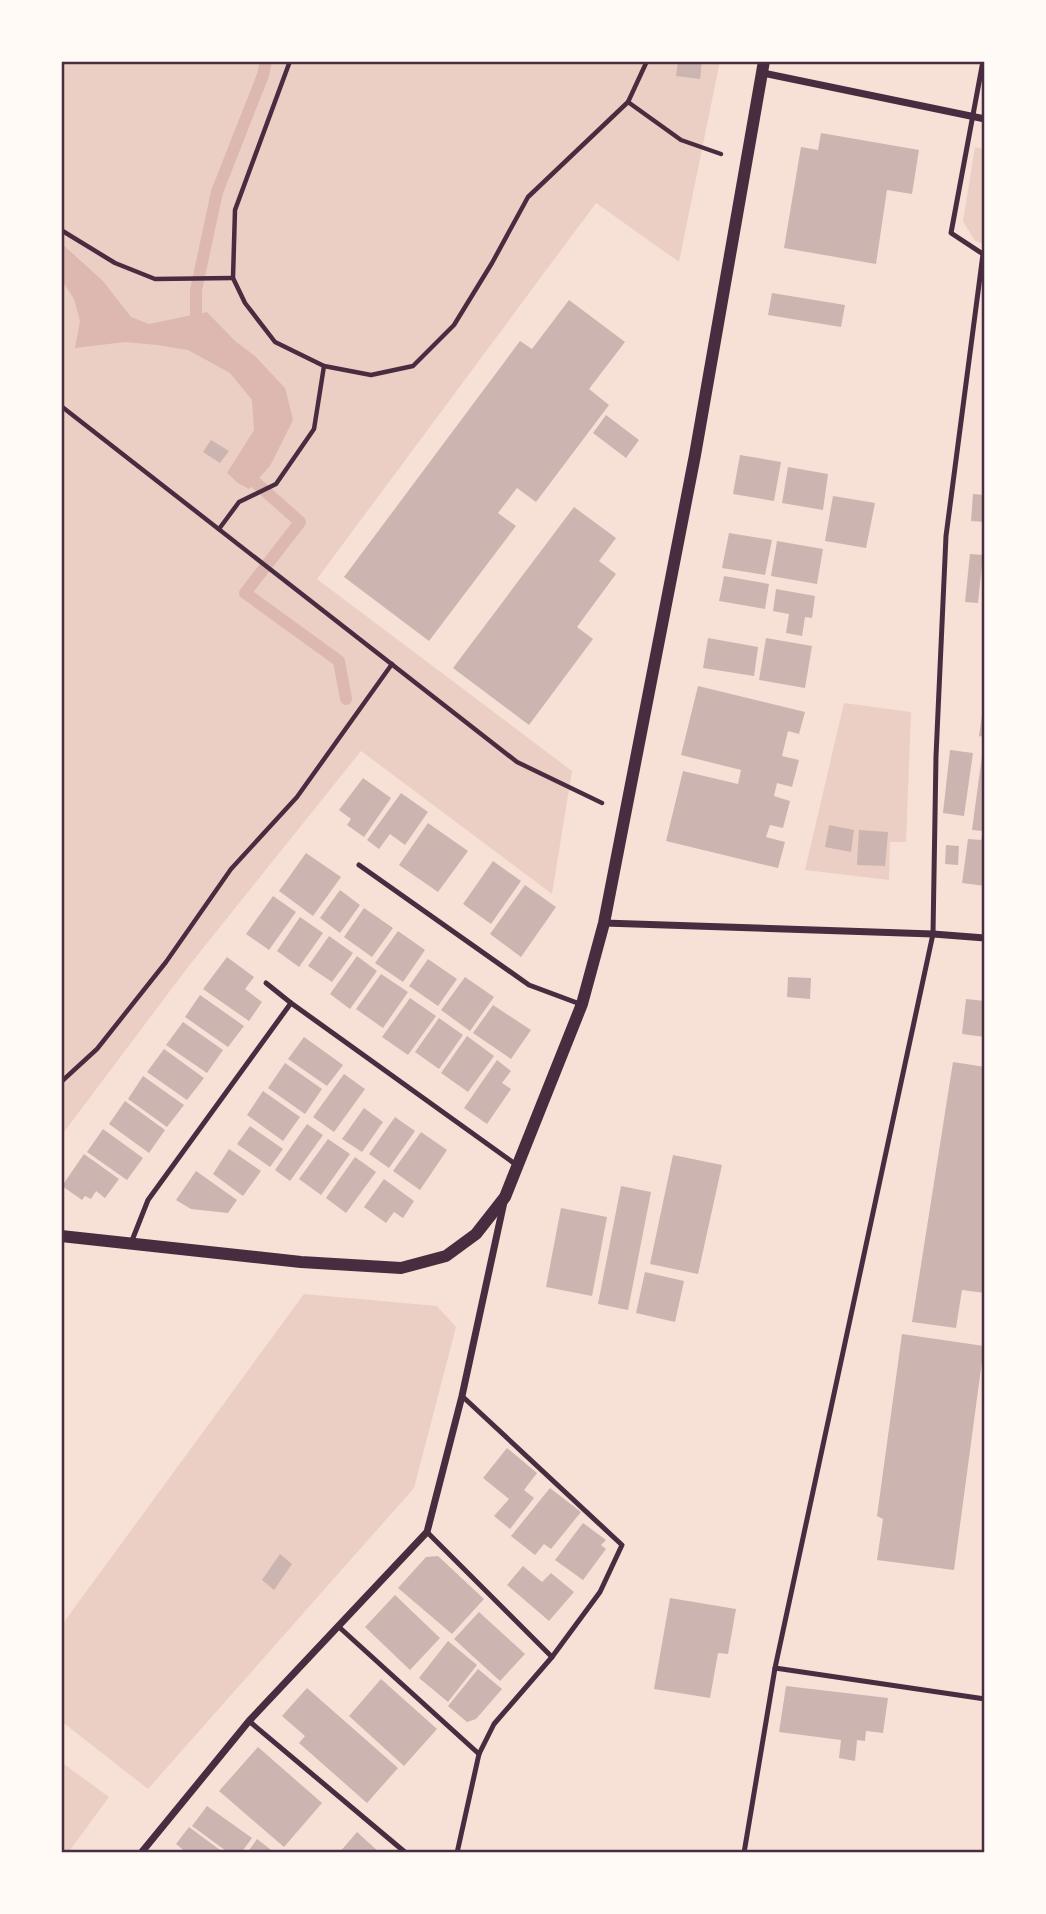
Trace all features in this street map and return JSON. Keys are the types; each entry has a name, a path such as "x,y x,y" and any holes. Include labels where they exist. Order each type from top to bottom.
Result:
{"street":[{"path":"141,1853 249,1721 427,1532 462,1396 505,1197 582,1004 604,923 695,455 763,67 985,119"},
{"path":"604,923 985,938"},
{"path":"61,1236 301,1262 401,1268 446,1256 476,1234 505,1197"}],"lane":[{"path":"744,1853 775,1668 933,934 936,756 946,536 983,254 951,233 983,61"},
{"path":"359,865 528,985 582,1004"},
{"path":"266,983 517,1166"},
{"path":"131,1243 148,1200 291,1003"},
{"path":"457,1853 479,1754 494,1724 552,1657 600,1592 622,1545 462,1396"},
{"path":"427,1532 552,1657"},
{"path":"339,1627 479,1754"},
{"path":"775,1668 985,1699"},
{"path":"249,1721 406,1853"}],"path":[{"path":"290,61 235,210 233,278 245,303 275,342 324,366 371,375 413,366 454,325 528,197 628,102 648,61"},
{"path":"628,102 681,140 715,153 747,158"},
{"path":"61,230 115,263 155,279 233,278"},
{"path":"219,529 239,502 276,484 314,429 324,366"},
{"path":"61,406 517,762 625,814"},
{"path":"61,1082 97,1049 166,962 231,869 297,797 392,664"}],"shaded area":[{"path":"61,61 720,61 679,262 596,203 317,579 572,771 552,894 361,751 188,967 61,1136"},
{"path":"975,147 985,149 985,244 975,241 963,221"},
{"path":"61,243 103,281 131,317 149,324 207,312 285,388 293,420 270,466 249,489 227,473 254,430 252,400 230,373 188,350 125,342 75,348 80,321 74,299 61,279"},
{"path":"844,703 911,712 906,842 890,842 889,880 805,870"},
{"path":"304,1294 437,1306 456,1327 414,1488 148,1789 61,1721 61,1626"},
{"path":"61,1762 109,1797 68,1853 61,1853"}],"building":[{"path":"678,61 702,61 700,79 676,76"},
{"path":"821,133 919,150 912,194 887,190 876,264 784,248 801,147 818,150"},
{"path":"772,293 845,305 841,327 768,315"},
{"path":"569,300 625,342 589,389 609,405 536,502 517,488 498,513 516,526 429,641 344,577 520,341 532,349"},
{"path":"606,415 639,440 626,458 593,433"},
{"path":"211,440 229,451 220,463 203,452"},
{"path":"740,455 781,462 774,501 733,494"},
{"path":"788,467 828,474 823,510 782,503"},
{"path":"973,494 985,495 985,522 971,521"},
{"path":"833,496 875,503 866,548 825,541"},
{"path":"574,507 616,538 599,561 616,574 577,627 593,639 529,725 453,668"},
{"path":"729,533 772,540 765,575 722,568"},
{"path":"777,541 823,549 817,584 771,576"},
{"path":"970,554 983,555 978,603 965,602"},
{"path":"724,576 769,584 765,609 719,601"},
{"path":"776,589 815,596 812,618 805,617 802,636 786,633 789,614 773,611"},
{"path":"708,638 758,647 754,676 703,668"},
{"path":"766,638 812,646 805,688 759,680"},
{"path":"698,686 805,712 799,734 788,731 782,756 799,760 792,787 777,783 774,796 790,801 783,828 770,825 766,837 785,842 778,868 666,841 683,771 738,784 741,770 681,755"},
{"path":"985,708 985,737 979,736"},
{"path":"983,748 985,886 962,883 968,839 981,840 983,831 972,830"},
{"path":"950,750 973,753 964,816 943,813"},
{"path":"363,778 391,798 364,837 347,825 351,819 339,810"},
{"path":"401,793 428,812 405,845 390,834 379,849 367,840"},
{"path":"428,823 468,851 438,892 399,865"},
{"path":"829,825 854,830 851,852 825,847"},
{"path":"859,830 888,832 885,866 857,865"},
{"path":"946,845 959,846 958,865 945,864"},
{"path":"306,853 341,877 313,916 279,891"},
{"path":"493,861 521,881 491,924 463,904"},
{"path":"525,885 556,907 521,957 490,934"},
{"path":"340,890 360,905 340,933 320,918"},
{"path":"273,896 296,912 269,950 246,934"},
{"path":"364,908 393,928 372,957 344,937"},
{"path":"300,917 323,933 299,967 277,951"},
{"path":"398,931 425,950 403,982 375,963"},
{"path":"329,936 353,953 332,982 308,966"},
{"path":"357,956 377,971 350,1009 330,994"},
{"path":"227,957 254,977 245,989 262,1002 249,1021 203,989"},
{"path":"428,959 457,979 438,1006 409,986"},
{"path":"381,974 408,992 383,1028 356,1009"},
{"path":"465,977 494,997 470,1031 441,1010"},
{"path":"788,977 811,978 810,999 787,997"},
{"path":"200,995 244,1026 228,1047 185,1017"},
{"path":"410,998 436,1016 408,1055 382,1037"},
{"path":"966,999 985,1001 985,1037 962,1034"},
{"path":"493,1005 531,1030 511,1059 473,1033"},
{"path":"439,1018 463,1035 439,1069 415,1052"},
{"path":"183,1022 223,1050 207,1073 166,1045"},
{"path":"467,1036 494,1056 468,1092 441,1073"},
{"path":"304,1037 343,1065 327,1086 288,1059"},
{"path":"164,1049 204,1078 187,1100 147,1072"},
{"path":"497,1060 511,1071 502,1083 511,1089 487,1124 464,1108"},
{"path":"953,1062 985,1067 985,1293 962,1290 956,1328 912,1322"},
{"path":"285,1063 322,1089 305,1114 268,1088"},
{"path":"344,1074 365,1089 334,1132 313,1117"},
{"path":"143,1076 184,1105 167,1127 128,1099"},
{"path":"263,1091 300,1117 283,1141 247,1115"},
{"path":"125,1101 165,1130 149,1153 109,1124"},
{"path":"364,1108 383,1122 362,1152 342,1139"},
{"path":"395,1117 415,1131 389,1168 369,1154"},
{"path":"307,1124 323,1135 290,1181 275,1170"},
{"path":"250,1126 283,1149 270,1167 237,1144"},
{"path":"103,1129 143,1158 127,1180 87,1152"},
{"path":"421,1132 447,1150 420,1190 393,1171"},
{"path":"328,1139 350,1154 321,1195 299,1179"},
{"path":"229,1149 261,1171 243,1196 213,1174"},
{"path":"84,1154 119,1179 105,1198 96,1191 91,1199 85,1196 82,1200 62,1186"},
{"path":"673,1155 722,1165 698,1274 650,1264"},
{"path":"355,1157 376,1172 346,1213 326,1198"},
{"path":"196,1171 237,1200 228,1213 191,1209 176,1200"},
{"path":"384,1179 414,1201 403,1218 394,1212 386,1223 364,1207"},
{"path":"621,1186 651,1192 628,1310 598,1304"},
{"path":"561,1208 607,1217 592,1296 546,1287"},
{"path":"645,1272 684,1281 675,1322 636,1313"},
{"path":"902,1334 984,1346 954,1570 877,1560 883,1519 877,1516"},
{"path":"507,1448 537,1473 524,1490 534,1498 510,1529 494,1516 509,1499 483,1478"},
{"path":"550,1488 581,1512 551,1549 544,1544 535,1555 511,1536"},
{"path":"583,1523 606,1540 601,1545 606,1549 583,1580 555,1560"},
{"path":"280,1554 292,1564 274,1590 262,1580"},
{"path":"438,1556 484,1599 452,1634 398,1588 426,1557"},
{"path":"523,1566 542,1582 551,1573 574,1592 549,1621 507,1585"},
{"path":"395,1595 440,1638 410,1670 365,1627"},
{"path":"670,1598 736,1609 728,1654 718,1653 710,1698 654,1689"},
{"path":"479,1612 525,1654 500,1681 454,1639"},
{"path":"448,1641 477,1665 448,1702 419,1678"},
{"path":"478,1669 502,1689 476,1719 467,1722 448,1706"},
{"path":"381,1679 437,1729 404,1766 349,1716"},
{"path":"786,1686 888,1698 883,1733 866,1731 865,1741 857,1740 855,1761 839,1758 841,1740 779,1732"},
{"path":"307,1688 398,1768 367,1803 299,1743 305,1736 282,1716"},
{"path":"258,1747 322,1803 284,1847 219,1791"},
{"path":"207,1806 252,1838 241,1853 229,1853 192,1826"},
{"path":"189,1827 224,1853 187,1853 176,1844"},
{"path":"357,1832 380,1853 339,1853"},
{"path":"257,1839 275,1853 247,1853"}],"waterway":[{"path":"196,314 196,290 217,192 266,61"},
{"path":"255,482 300,522 245,593 339,661 346,699"}]}
